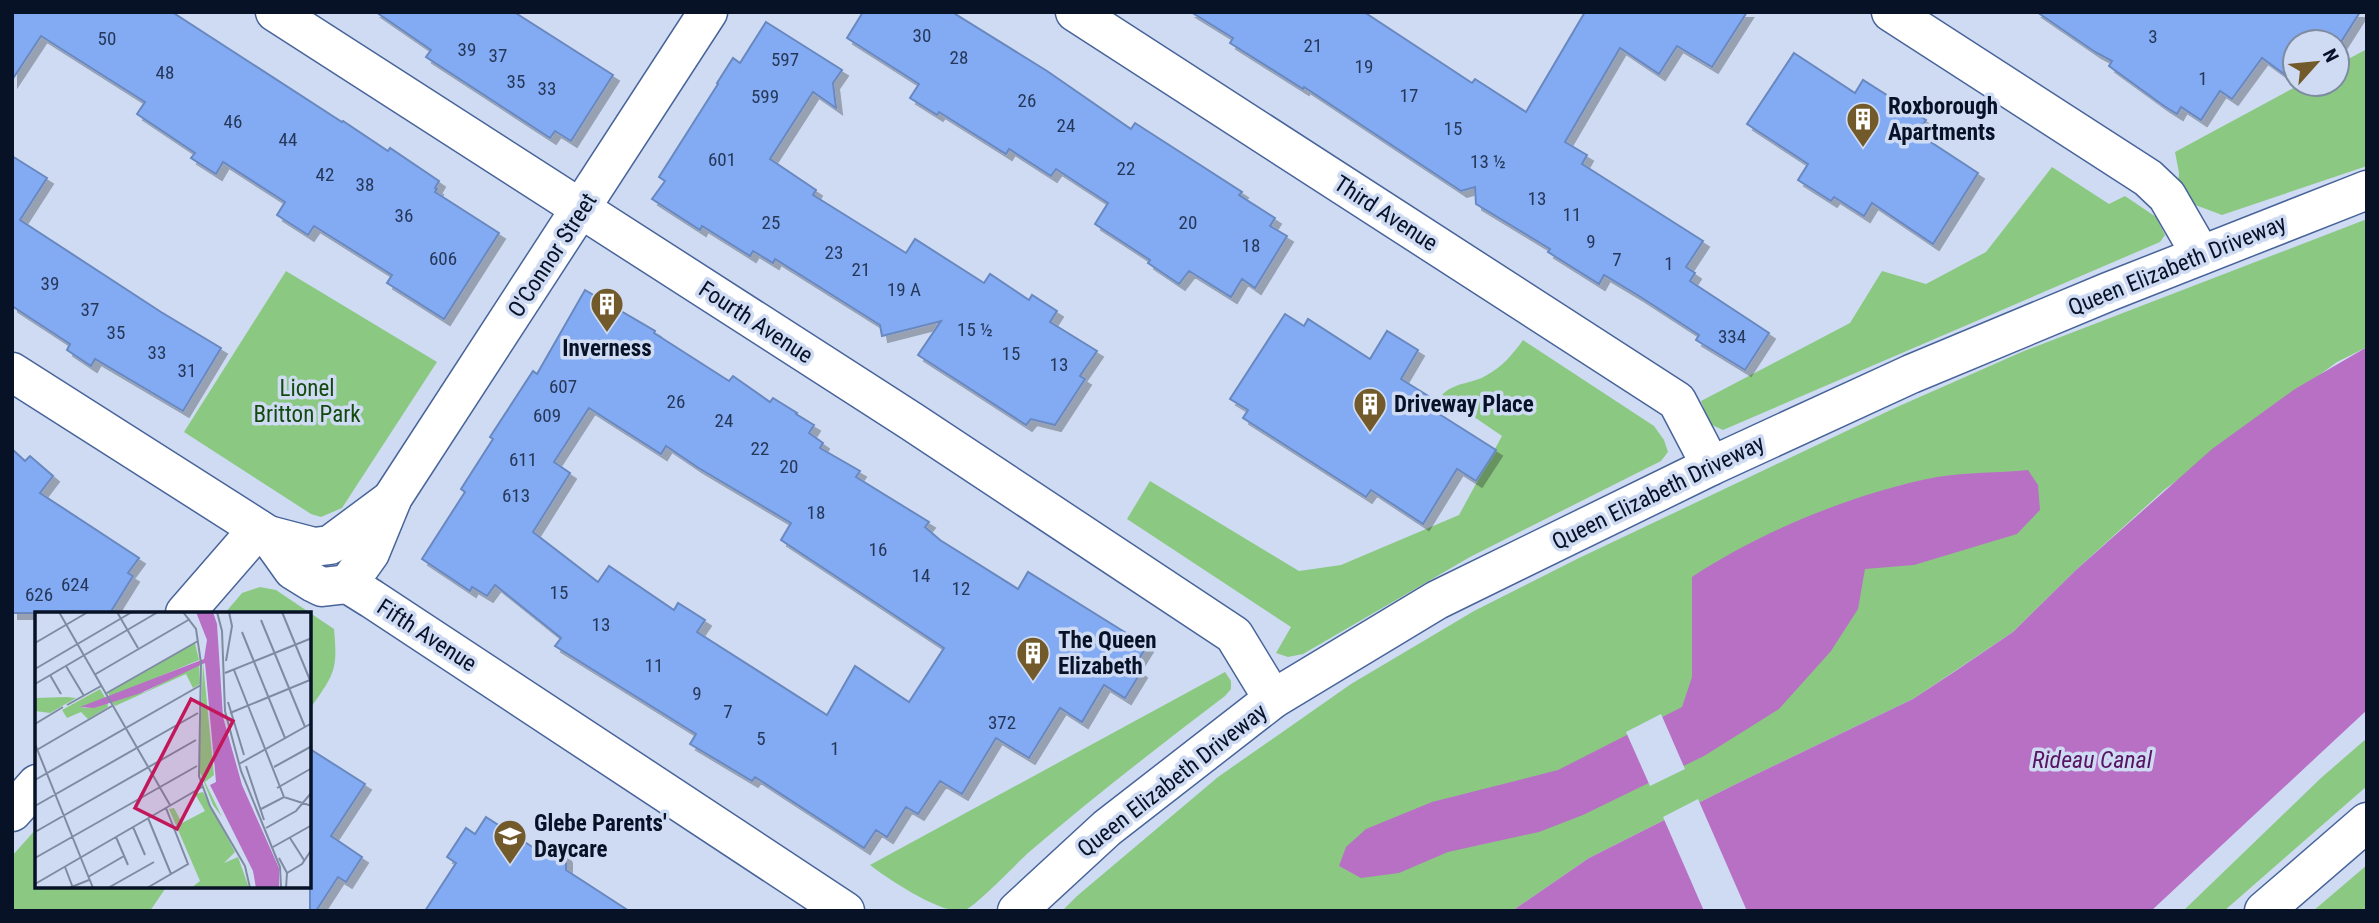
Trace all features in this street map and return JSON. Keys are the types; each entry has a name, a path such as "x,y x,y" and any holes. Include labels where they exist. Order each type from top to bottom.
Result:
{"street":[{"name":"Fourth Avenue","path":"275,12 911,421 1234,635 1273,699"},
{"name":"O'Connor Street","path":"348,584 370,553 393,497 582,210 708,12"},
{"name":"Third Avenue","path":"1075,12 1677,401 1711,466"},
{"path":"1891,12 2148,177 2167,196 2201,255"},
{"name":"Queen Elizabeth Driveway","path":"1017,911 1107,828 1273,699 1437,600 1711,466 1911,374 2367,190"},
{"path":"12,372 263,532 293,570 322,587 348,584"},
{"name":"O'Connor Street","path":"263,532 314,547 330,545 393,497"},
{"path":"186,612 263,532"},
{"name":"Fifth Avenue","path":"348,584 845,911"},
{"path":"12,812 35,786"},
{"path":"2264,911 2367,822"}],"green space":[{"path":"2367,49 2367,166 2222,215 2190,203 2178,183 2175,152 2281,95 2281,98 2351,98 2351,58"},
{"path":"2052,167 2109,204 2125,196 2156,217 2165,235 2160,242 1723,430 1710,424 1701,401 1850,323 1882,271 1926,284 1986,252"},
{"path":"2367,219 2367,347 2337,362 2164,490 2013,632 1913,699 1589,858 1512,911 1062,911 1218,777 1351,684 1474,611 1897,407 2024,351"},
{"name":"Lionel Britton Park","path":"286,271 437,362 342,508 321,517 311,514 184,432"},
{"path":"1523,340 1654,426 1664,440 1668,452 1661,461 1470,557 1303,654 1288,657 1276,653 1291,627 1127,519 1150,481 1299,571 1341,565 1459,515 1502,436 1442,395 1493,371"},
{"path":"260,587 276,590 309,612 226,612 242,593"},
{"path":"312,614 334,629 334,664 324,688 312,706"},
{"path":"1225,672 1231,681 1231,689 1225,696 1076,812 965,910 956,911 930,902 870,865"},
{"path":"2367,738 2367,786 2224,911 2183,911 2321,778"},
{"path":"35,830 35,888 166,888 150,911 12,911 12,856"},
{"path":"2367,865 2365,911 2313,911"}],"water":[{"name":"Rideau Canal","path":"2367,347 2367,710 2151,911 1512,911 1589,858 1913,699 1957,670 2013,632 2076,570 2212,449 2295,389"},
{"path":"2028,470 2038,485 2040,510 2017,534 1914,565 1865,569 1858,609 1831,651 1779,709 1704,756 1583,815 1539,832 1448,852 1399,873 1361,878 1339,866 1346,847 1366,829 1432,802 1558,770 1682,707 1692,677 1692,577 1719,560 1778,529 1874,493 1937,477"}],"pier":[{"path":"1661,714 1685,769 1650,786 1626,732"},
{"path":"1698,799 1747,911 1704,911 1663,817"}],"building":[{"path":"12,12 172,12 439,181 435,192 499,233 444,319 387,283 392,275 314,226 308,235 277,215 285,202 223,162 216,174 191,158 195,153 137,114 145,102 41,36 12,80"},
{"path":"376,12 514,12 613,75 571,141 555,131 550,138 426,57 431,50"},
{"path":"863,12 952,12 1047,71 1131,129 1135,123 1242,192 1239,195 1275,218 1270,226 1287,236 1255,288 1242,279 1231,297 1189,271 1179,284 1148,263 1150,260 1095,224 1108,203 1056,169 1051,176 1009,149 1006,154 939,112 937,115 910,98 919,84 847,38"},
{"path":"1191,12 1364,12 1472,83 1475,79 1526,112 1585,12 1747,12 1712,67 1677,46 1659,74 1620,48 1565,142 1587,155 1582,164 1703,241 1686,267 1695,273 1690,281 1769,333 1745,370 1696,340 1699,335 1604,275 1599,284 1548,252 1550,249 1476,204 1475,187 1461,191 1304,87 1303,89 1230,43 1233,38"},
{"path":"2037,12 2360,12 2350,28 2281,28 2281,72 2262,58 2232,99 2220,91 2201,120 2181,107 2177,114 2164,106 2109,66 2112,61"},
{"path":"766,22 842,70 833,83 836,108 813,92 770,159 816,190 813,195 906,253 915,239 984,283 990,274 1029,300 1032,295 1057,311 1050,322 1097,351 1080,376 1085,379 1055,425 1031,419 1026,425 918,355 941,321 882,336 880,325 775,259 773,263 753,251 750,256 702,226 700,230 652,199 665,181 659,177 733,58 740,63"},
{"name":"Roxborough Apartments","path":"1794,53 1855,93 1863,80 1926,120 1917,133 1978,173 1933,244 1872,203 1864,216 1834,197 1831,201 1798,180 1808,164 1747,124"},
{"path":"12,156 47,178 20,220 221,348 183,411 95,359 91,366 67,350 70,344 12,306"},
{"path":"585,290 655,331 654,333 729,381 733,376 770,402 773,398 797,413 814,425 809,433 823,443 820,448 860,471 856,477 929,522 925,527 940,540 1018,589 1028,572 1147,646 1134,667 1141,672 1125,698 1104,685 1082,722 1060,708 1029,758 996,738 962,794 940,781 918,814 906,807 887,837 876,830 864,848 755,777 752,781 690,744 696,734 555,646 561,638 495,585 487,596 472,587 470,591 422,559 465,492 461,489 493,439 490,437 533,371 537,374","holes":["589,408 661,454 666,446 791,523 781,540 944,648 909,702 855,666 827,715 697,632 705,620 678,603 674,610 609,566 598,582 533,532 570,473 554,462"]},
{"name":"Driveway Place","path":"1285,314 1304,326 1308,319 1370,359 1387,331 1418,350 1401,379 1430,397 1425,405 1496,450 1476,481 1457,469 1423,524 1371,490 1366,497 1243,418 1248,410 1230,399"},
{"path":"12,449 25,461 30,456 53,476 40,493 139,558 128,573 133,576 111,612 12,613"},
{"path":"312,750 365,784 331,836 362,857 346,882 338,877 316,911 310,911"},
{"name":"Glebe Parents' Daycare","path":"486,817 534,848 551,843 560,847 566,857 566,870 629,911 425,911 456,863 447,857 466,828 475,834"}],"place":[{"name":"Roxborough Apartments","path":"1863,149"},
{"name":"Inverness","path":"607,334"},
{"name":"Driveway Place","path":"1370,434"},
{"name":"The Queen Elizabeth","path":"1033,683"},
{"name":"Glebe Parents' Daycare","path":"510,866"}]}
